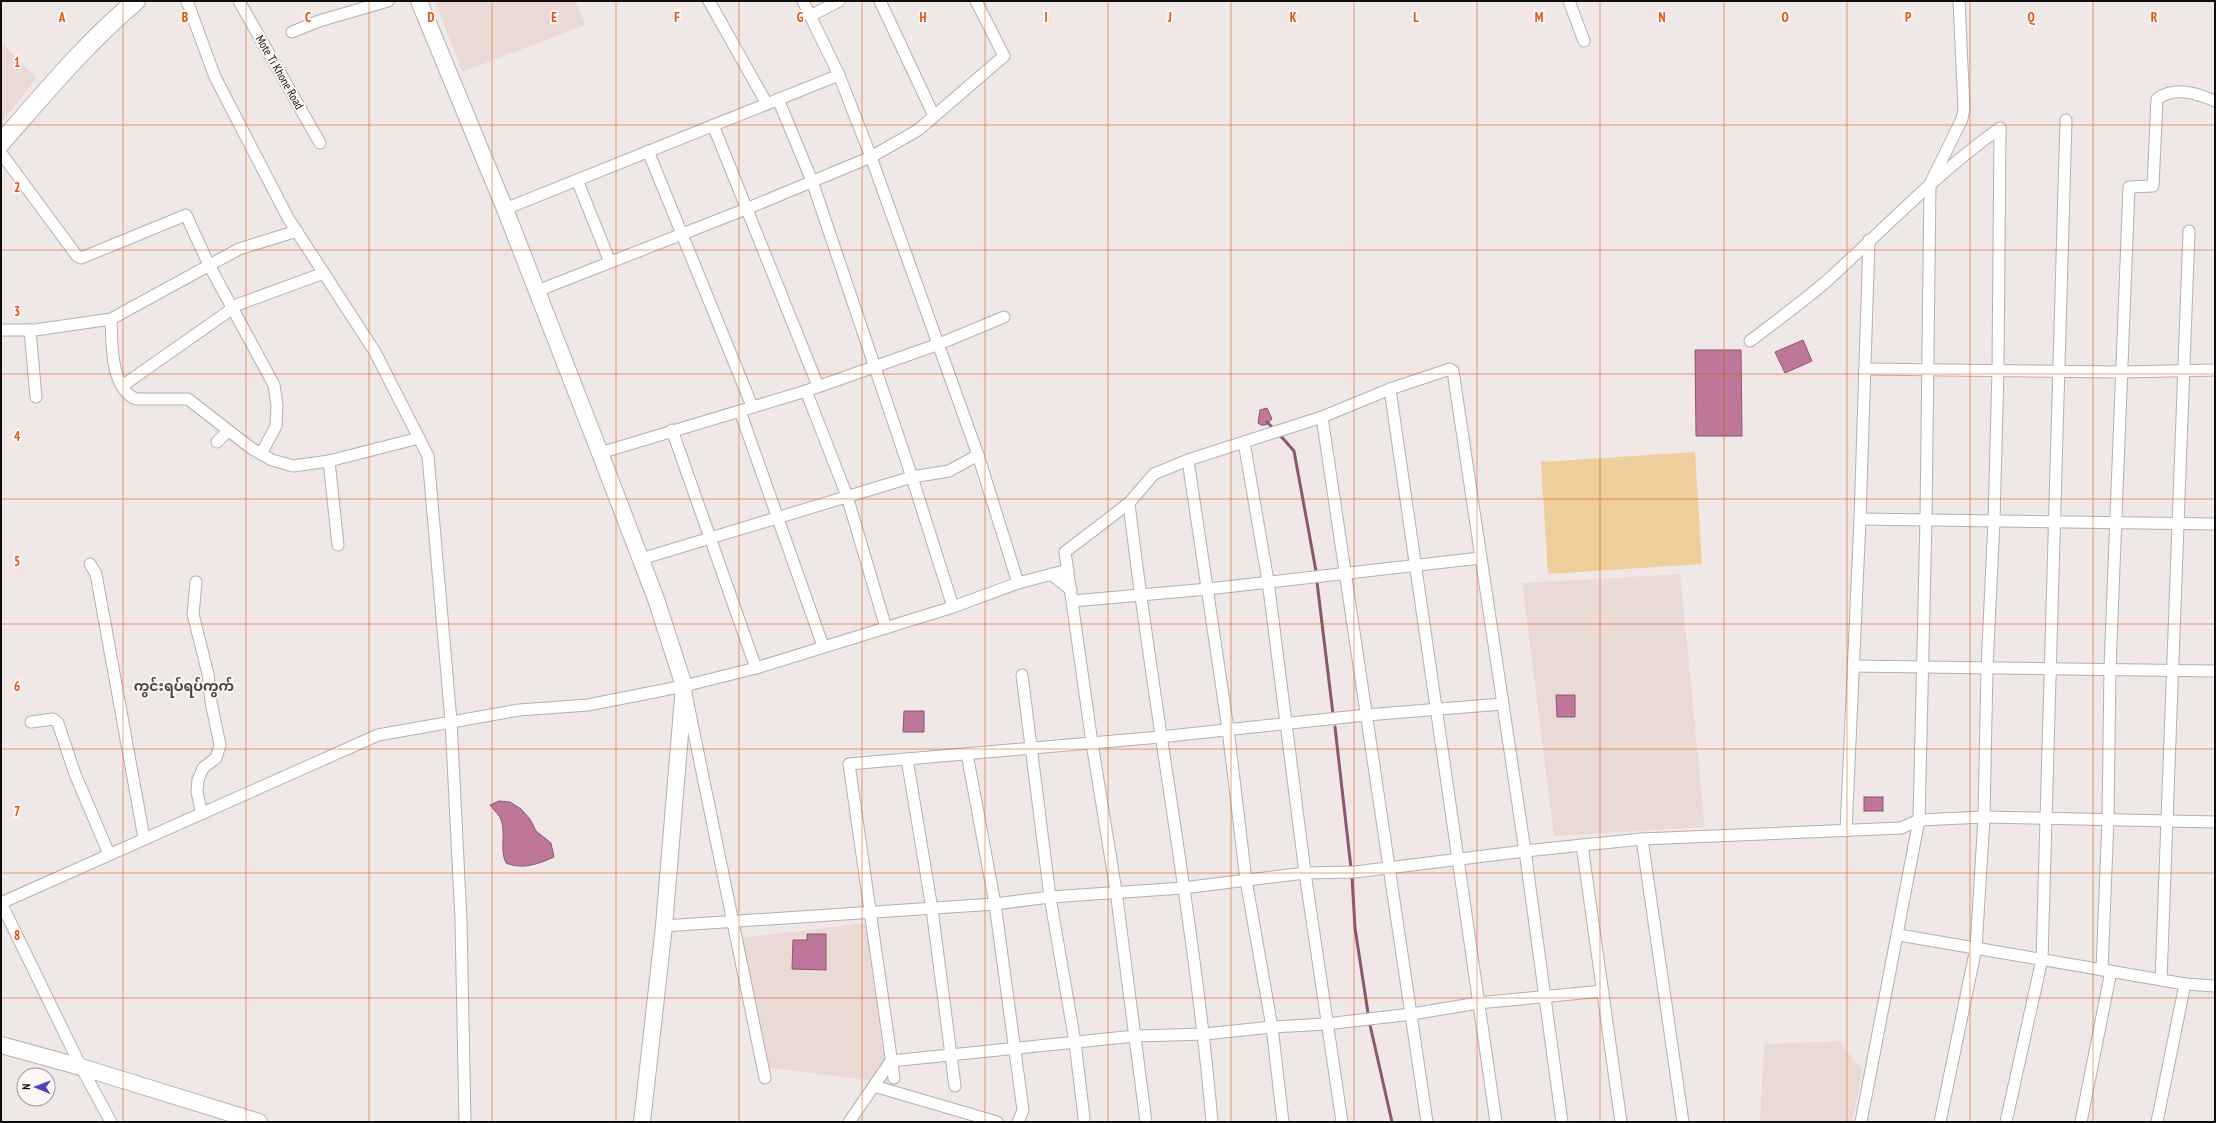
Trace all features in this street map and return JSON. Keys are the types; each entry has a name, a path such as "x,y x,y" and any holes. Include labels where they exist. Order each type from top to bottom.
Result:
{"main road":[{"path":"1,143 68,67 112,21 136,1"},
{"path":"419,1 505,209 600,452 640,559 684,686 664,926 642,1122"},
{"path":"1,1045 81,1067 259,1122"}],"street":[{"path":"187,1 215,77 297,231 375,352 428,456 451,721 461,920 465,1122"},
{"name":"Mote Ti Khone Road","path":"239,1 320,143"},
{"path":"292,32 319,21 388,1"},
{"path":"709,1 767,104"},
{"path":"803,1 839,74 871,157 978,455 1018,583"},
{"path":"810,16 838,1"},
{"path":"880,1 934,116"},
{"path":"537,291 871,157 918,130 1004,56 976,1"},
{"path":"1569,1 1584,41"},
{"path":"1863,1122 1899,935 1919,820 1926,519 1930,184 1962,120 1964,109 1959,1"},
{"path":"505,209 839,74"},
{"path":"2081,1122 2106,970 2110,668 2117,523 2121,372 2129,187 2152,186 2157,99 2166,93 2190,92 2215,101"},
{"path":"778,99 812,181 912,477 953,607"},
{"path":"2006,1122 2042,960 2049,668 2056,522 2066,120"},
{"path":"713,126 818,386"},
{"path":"1750,341 1828,280 1930,184 1968,151 2000,128 1998,370 1994,521 1987,668 1984,817 1976,948 1940,1122"},
{"path":"648,151 752,406"},
{"path":"1,153 77,256 81,258 185,214 209,265 274,385 277,405 276,426 261,454"},
{"path":"577,180 610,262"},
{"path":"1,330 30,330 111,318 239,249 297,231"},
{"path":"2161,980 2180,524 2183,371 2189,231"},
{"path":"1846,831 1860,519 1869,240"},
{"path":"122,386 239,304 324,273"},
{"path":"600,452 806,391 939,344 1004,317"},
{"path":"111,318 112,359 122,386 131,397 136,399 188,399 228,431 261,454 293,466 329,462 419,438"},
{"path":"30,330 36,397"},
{"path":"1146,1122 1116,891 1092,744 1073,601 1064,552 1129,503 1154,474 1188,460 1322,417 1390,389 1452,369 1525,850 1562,1122"},
{"path":"1865,369 2121,372 2215,370"},
{"path":"1390,389 1496,1122"},
{"path":"806,391 847,496 886,628"},
{"path":"740,411 823,646"},
{"path":"1322,417 1412,1014 1426,1122"},
{"path":"672,430 756,668"},
{"path":"217,442 228,431"},
{"path":"1244,442 1268,581 1284,725 1326,1024 1342,1122"},
{"path":"640,559 912,477 949,471 978,455"},
{"path":"1188,460 1228,729 1246,880 1272,1026 1283,1122"},
{"path":"329,462 338,545"},
{"path":"1129,503 1140,596 1160,737 1205,1034 1212,1122"},
{"path":"1860,519 2215,524"},
{"path":"1073,601 1208,589 1346,572 1480,558"},
{"path":"90,564 96,574 144,838"},
{"path":"111,1122 81,1067 1,903 378,735 519,710 588,705 684,686 756,668 953,607 1018,583 1068,570"},
{"path":"1051,574 1071,590"},
{"path":"196,582 193,614 208,674 210,702 220,745 216,758 203,768 198,780 197,792 202,814"},
{"path":"1853,666 2215,670"},
{"path":"1022,675 1050,897 1074,1042 1084,1118"},
{"path":"684,686 692,717 765,1078"},
{"path":"894,1078 849,766 851,764 1092,744 1228,729 1284,725 1366,715 1502,704"},
{"path":"31,722 53,719 58,723 76,774 109,854"},
{"path":"967,754 995,904 1023,1110 1018,1122"},
{"path":"907,759 932,908 955,1086"},
{"path":"664,926 733,923 995,904 1116,891 1183,888 1305,873 1351,872 1525,850 1642,839 1901,828 1919,820 1984,817 2215,822"},
{"path":"1642,839 1683,1122"},
{"path":"1582,844 1621,1122"},
{"path":"1899,935 2185,984 2215,986"},
{"path":"2157,1122 2185,984"},
{"path":"850,1122 891,1061 1135,1036 1205,1034 1272,1026 1326,1024 1412,1014 1478,1003 1603,991"},
{"path":"874,1086 997,1122"}],"shaded area":[{"path":"435,1 576,1 585,25 462,72"},
{"path":"1,42 36,78 1,123"},
{"path":"1803,340 1812,361 1785,373 1775,352"},
{"path":"1695,350 1741,350 1742,436 1696,436"},
{"path":"1267,408 1272,419 1266,425 1261,425 1258,423 1260,410"},
{"path":"1695,452 1702,564 1548,574 1541,462"},
{"path":"1680,574 1705,827 1554,836 1522,583"},
{"path":"1556,695 1575,695 1575,717 1557,717"},
{"path":"904,711 924,711 924,732 903,732"},
{"path":"1864,797 1883,797 1883,811 1864,811"},
{"path":"499,801 510,802 521,809 530,819 536,831 551,843 554,857 536,864 524,866 506,863 503,852 502,823 500,817 490,805"},
{"path":"868,923 888,1083 764,1067 741,938"},
{"path":"807,934 826,934 826,970 792,969 793,940 807,940"},
{"path":"1838,1041 1863,1070 1852,1122 1760,1122 1764,1044"}],"waterway":[{"path":"1267,422 1274,429"},
{"path":"1279,434 1294,451 1316,571"},
{"path":"1317,582 1333,714"},
{"path":"1335,727 1352,877 1355,928 1368,1013"},
{"path":"1370,1025 1392,1122"}],"district":[{"name":"ကွင်းရပ်ရပ်ကွက်","path":"184,686"}]}
